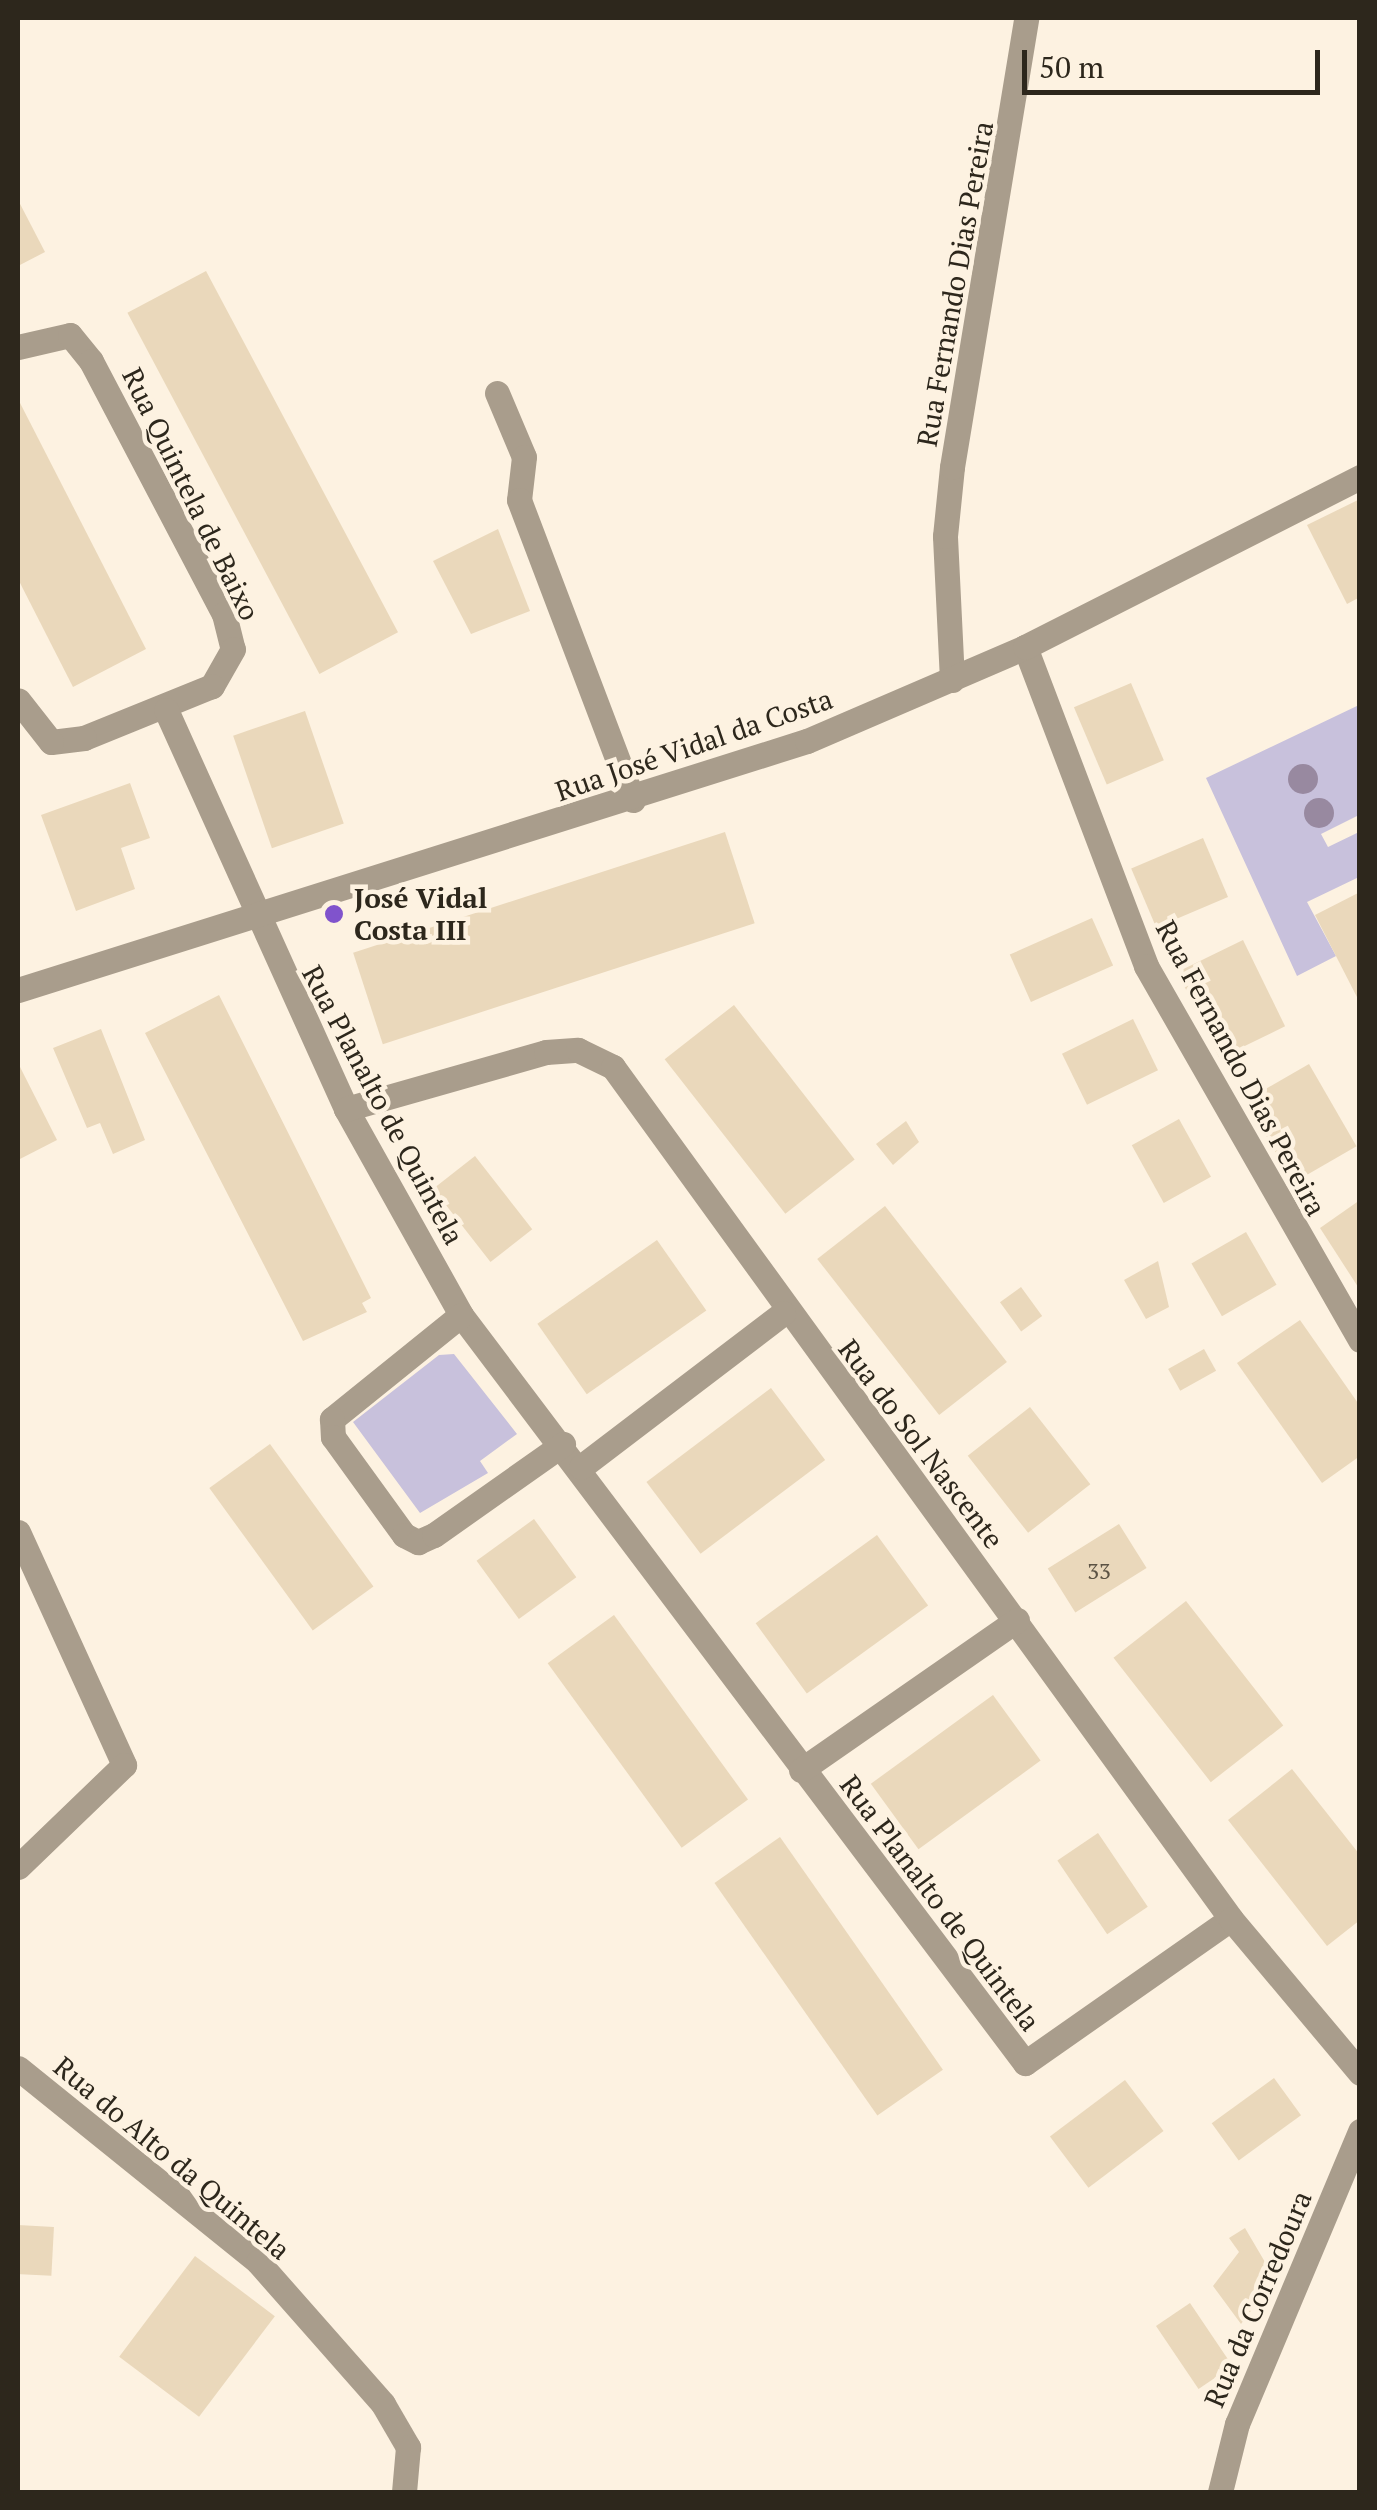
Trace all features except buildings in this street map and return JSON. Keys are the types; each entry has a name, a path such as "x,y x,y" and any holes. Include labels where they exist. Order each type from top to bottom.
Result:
{"street":[{"name":"Rua Fernando Dias Pereira","path":"952,680 945,536 952,467 1026,18"},
{"name":"Rua Quintela de Baixo","path":"18,347 70,335 91,361 224,614 233,649 212,686 166,710 51,742 18,700"},
{"path":"497,393 524,457 518,500 633,800"},
{"name":"Rua José Vidal da Costa","path":"18,990 633,800 952,680 1360,477"},
{"name":"Rua Fernando Dias Pereira","path":"1025,647 1146,966 1360,1340"},
{"path":"166,710 254,920"},
{"name":"Rua Planalto de Quintela","path":"254,920 346,1109 461,1315 564,1444 801,1770 1025,2063 1231,1919"},
{"name":"Rua do Sol Nascente","path":"346,1109 578,1050 613,1067 783,1313 1017,1620 1231,1919 1360,2073"},
{"path":"581,1467 783,1313"},
{"path":"461,1315 332,1418 333,1437 404,1536 418,1542 434,1535 564,1444"},
{"path":"18,1532 124,1766 18,1866"},
{"name":"Rua Planalto de Quintela","path":"801,1770 1017,1620"},
{"name":"Rua do Alto da Quintela","path":"18,2068 258,2262 384,2404 408,2447 404,2492"},
{"name":"Rua da Corredoura","path":"1220,2492 1237,2424 1360,2131"}],"shaded area":[{"path":"1359,705 1359,815 1321,834 1328,847 1359,832 1359,877 1307,902 1336,956 1297,976 1206,778"},
{"path":"454,1354 517,1434 480,1461 488,1473 420,1513 353,1422 439,1355"}],"place":[{"name":"José Vidal Costa III","path":"334,914"}]}
